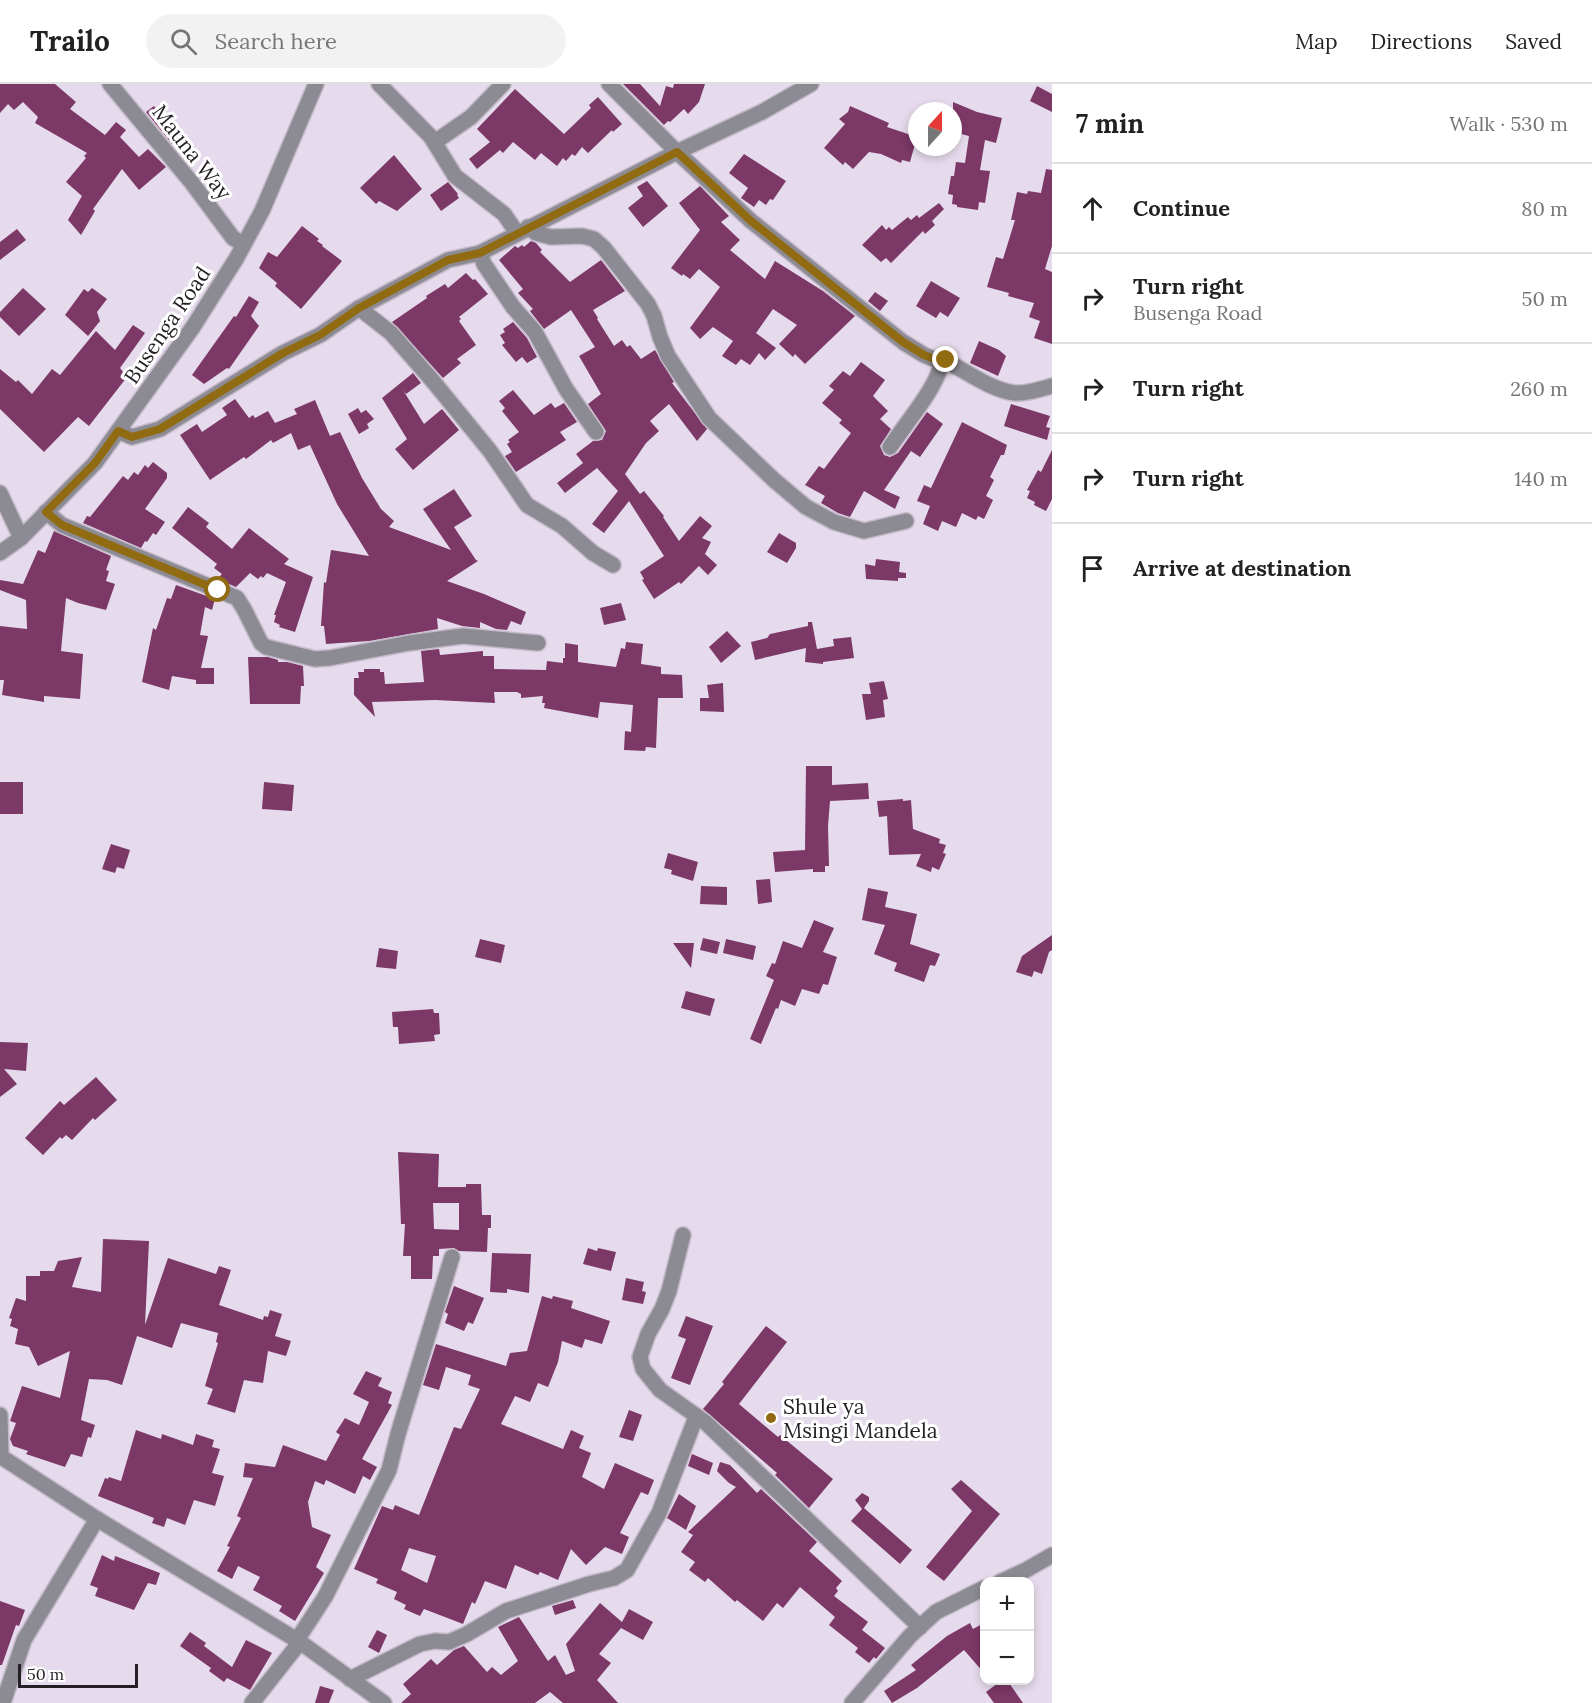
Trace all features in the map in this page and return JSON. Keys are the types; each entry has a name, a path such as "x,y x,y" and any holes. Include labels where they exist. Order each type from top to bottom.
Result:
{"street":[{"name":"Mauna Way","path":"110,84 192,183 233,238 243,244"},
{"name":"Busenga Road","path":"0,553 21,538 95,463 193,327 236,259 262,210 316,84"},
{"path":"379,84 401,104 435,142 455,176 522,230 551,237 582,236 594,239 604,248 648,304 668,356 709,418 806,507 834,522 864,531 906,521"},
{"path":"435,142 471,117 503,84"},
{"path":"610,84 677,152 751,221 903,342 924,355 942,362 946,360 993,385 1016,393 1031,392 1052,386"},
{"path":"118,431 132,437 160,429 283,353 320,335 359,308 448,260 480,253 677,152 762,112 811,84"},
{"path":"480,253 484,264 513,307 535,332 566,389 596,432"},
{"path":"359,308 391,333 432,380 490,451 527,504 562,526 593,553 613,565"},
{"path":"890,447 934,382 942,362"},
{"path":"0,493 21,538"},
{"path":"46,512 62,525 237,598 261,644 266,647 315,658 330,658 409,643 463,636 538,643"},
{"path":"683,1235 669,1291 648,1334 640,1357 644,1369 660,1390 705,1422 920,1627"},
{"path":"252,1703 298,1641 325,1597 389,1470 452,1257"},
{"path":"0,1415 1,1456 97,1519 298,1641 384,1703"},
{"path":"350,1679 420,1644 435,1641 449,1642 506,1611 614,1578 627,1570 659,1513 696,1417"},
{"path":"3,1703 24,1640 97,1519"},
{"path":"1009,1577 1052,1555"},
{"path":"852,1703 910,1636 936,1612 980,1590"}],"building":[{"path":"0,84 55,84 76,102 70,109 105,135 116,122 126,130 120,137 139,157 148,149 166,167 139,190 122,169 93,209 95,211 81,235 68,220 82,196 66,182 86,158 84,156 87,153 35,123 38,117 23,102 14,110 8,104 0,113"},
{"path":"623,84 640,84 660,106 666,86 673,88 674,84 705,84 699,102 688,114 684,109 664,125"},
{"path":"1037,86 1052,94 1052,112 1030,101"},
{"path":"515,89 564,134 591,108 589,105 598,97 622,124 613,132 612,130 588,153 582,147 575,156 572,154 566,161 563,158 557,166 541,153 535,160 513,142 503,153 500,150 477,169 469,159 490,142 477,129"},
{"path":"154,106 178,139 172,144 146,112"},
{"path":"850,106 889,123 887,127 908,134 908,156 912,156 910,162 902,160 901,163 881,154 869,152 853,169 845,162 843,165 824,148 845,124 839,119 848,112"},
{"path":"962,106 1002,118 996,143 985,140 980,170 990,171 985,203 979,202 978,210 957,207 952,204 953,195 948,194 956,162 965,163 969,136 962,134"},
{"path":"744,154 786,181 773,200 770,199 766,205 759,200 754,207 741,198 748,188 729,173"},
{"path":"394,155 422,189 397,211 379,201 376,204 360,188"},
{"path":"1046,169 1052,170 1052,246 1045,269 1052,272 1052,344 1034,338 1040,321 1029,317 1034,303 987,287 996,257 1003,259 1015,220 1011,220 1017,192 1041,193"},
{"path":"647,181 668,206 643,227 628,208 643,196 637,187"},
{"path":"448,182 459,198 441,211 430,195"},
{"path":"700,186 729,216 721,222 740,240 730,250 765,279 775,261 823,291 855,316 805,364 795,354 793,357 779,344 797,325 773,309 756,333 776,348 765,360 759,353 750,365 741,359 736,365 722,356 733,341 713,327 700,339 690,328 720,287 699,269 690,279 671,268 700,230 679,203"},
{"path":"939,203 944,209 932,221 935,225 925,234 923,231 891,263 886,258 881,262 862,245 882,225 886,230 889,227 892,230 908,217 911,220 917,215 919,218"},
{"path":"302,226 319,239 317,241 322,246 342,261 301,309 275,286 277,283 259,268 268,252 277,257"},
{"path":"17,229 26,240 0,260 0,242"},
{"path":"531,241 536,243 542,250 540,252 570,282 601,260 625,291 593,310 597,319 614,346 622,340 627,347 630,345 641,359 655,350 674,382 672,383 707,429 697,441 669,404 650,421 659,431 646,443 625,474 640,494 644,491 664,516 679,541 700,516 712,526 702,538 711,542 705,554 717,565 708,575 699,566 681,584 679,582 654,599 642,580 644,579 640,572 664,556 629,501 604,533 592,524 618,491 597,468 565,493 557,483 583,463 576,454 593,441 602,440 606,431 588,404 601,394 579,356 595,347 571,310 544,329 530,311 533,309 518,293 523,289 499,260 515,246 524,247"},
{"path":"466,273 473,280 475,279 488,294 459,317 461,319 459,321 476,345 457,359 461,363 443,378 392,322 427,298 426,296 445,284 448,288"},
{"path":"931,281 960,298 948,317 940,312 936,318 916,306"},
{"path":"23,288 46,309 19,336 0,317 0,312"},
{"path":"92,288 107,299 97,312 100,321 88,336 65,315 84,289 88,292"},
{"path":"875,292 888,301 880,311 868,301"},
{"path":"249,296 259,302 251,316 259,326 229,369 227,368 204,384 192,375"},
{"path":"513,322 527,338 537,357 527,363 522,357 516,362 502,345 505,343 500,335 505,332 503,329"},
{"path":"133,325 145,333 120,368 127,377 89,426 78,417 44,452 0,409 0,369 16,382 18,380 32,394 52,369 60,375 96,331 115,350"},
{"path":"979,341 999,350 1006,356 998,376 970,363"},
{"path":"861,362 885,380 873,396 888,411 880,419 891,429 880,446 884,455 890,457 898,453 927,412 943,424 920,457 911,451 884,490 900,497 895,509 864,491 850,517 821,503 825,496 805,485 819,466 824,469 851,433 839,423 842,420 822,403 834,390 829,386 843,371 850,376"},
{"path":"413,373 421,383 406,394 403,390 424,424 442,409 459,430 413,470 395,449 407,439 382,398"},
{"path":"513,390 534,415 551,403 555,408 564,403 577,422 560,432 566,440 516,472 505,456 512,452 507,444 510,442 508,440 519,432 502,411 505,408 499,401"},
{"path":"235,399 249,418 253,415 255,418 268,411 275,423 297,414 294,409 315,400 330,436 340,432 362,478 381,509 394,521 389,527 451,550 423,509 454,489 472,516 454,527 478,561 447,581 526,612 521,625 511,621 507,630 496,629 480,622 480,628 462,626 437,618 438,629 369,641 326,644 324,626 321,626 324,582 326,583 331,550 369,556 337,504 310,445 298,450 291,433 273,443 271,440 246,459 244,457 210,480 180,435 197,424 202,432 227,415 222,408"},
{"path":"1011,404 1050,416 1046,427 1050,428 1047,440 1004,426"},
{"path":"358,408 361,413 366,410 374,419 367,424 369,428 359,434 348,414"},
{"path":"962,422 1007,445 1004,455 1001,455 990,477 994,480 986,496 993,500 984,519 978,516 976,520 962,513 956,527 942,521 938,531 923,524 930,506 917,501 924,485 931,488"},
{"path":"1052,450 1052,499 1046,511 1034,505 1035,502 1027,498 1030,491 1027,490 1038,470 1041,472"},
{"path":"153,462 167,473 167,478 145,509 165,522 156,535 153,533 141,548 83,523 123,476 128,480 134,472 138,475 145,465 148,468"},
{"path":"188,507 209,523 206,527 232,549 249,528 289,559 284,564 313,577 295,632 279,627 280,625 274,622 276,615 274,615 286,582 267,573 263,578 261,576 258,579 250,573 236,587 217,579 222,574 214,568 217,564 172,528"},
{"path":"54,531 111,556 106,570 109,571 106,581 115,584 106,610 66,598 61,651 83,654 80,699 44,696 44,702 2,695 4,680 0,680 0,626 27,629 26,600 0,590 0,580 23,584 38,550 45,553"},
{"path":"779,533 796,543 796,548 787,563 767,552"},
{"path":"876,559 900,562 899,572 906,573 906,578 898,578 898,581 866,579 865,564 875,566"},
{"path":"176,585 215,599 212,610 205,607 200,635 208,636 201,668 214,668 214,684 196,684 196,680 172,676 169,690 142,682 153,628 156,630 167,598 171,599"},
{"path":"621,603 626,620 604,625 600,608"},
{"path":"808,622 812,622 817,649 834,646 833,639 851,637 854,658 823,662 823,664 805,662 806,648 755,660 751,642 767,638 770,634 808,626"},
{"path":"727,631 741,646 721,663 709,647"},
{"path":"626,642 643,644 641,664 661,667 661,674 682,675 683,698 658,698 656,748 646,747 645,751 624,750 625,731 631,732 633,705 600,702 598,718 544,708 543,696 521,698 521,694 517,692 494,692 495,703 435,700 372,702 375,717 354,695 354,678 359,678 358,672 364,672 364,669 380,669 380,672 384,672 385,684 424,682 421,651 439,649 440,655 483,651 483,656 494,656 494,669 546,670 547,661 563,663 565,643 578,645 578,662 616,667 621,648 625,649"},
{"path":"248,657 268,657 278,662 303,666 304,686 301,686 300,704 250,704"},
{"path":"884,681 888,699 883,700 885,717 866,720 862,694 871,694 869,683"},
{"path":"723,683 724,712 700,711 700,698 709,698 707,685"},
{"path":"806,766 832,766 832,785 868,783 869,799 830,801 829,866 825,866 825,872 813,872 813,869 775,872 773,852 805,850"},
{"path":"0,782 23,782 23,814 0,814"},
{"path":"264,782 294,785 292,811 262,809"},
{"path":"903,799 903,801 911,800 913,829 940,839 939,843 946,845 943,853 946,854 939,870 932,867 931,872 916,866 921,854 889,855 887,816 879,817 877,801"},
{"path":"111,844 130,850 124,869 117,867 115,873 102,869"},
{"path":"668,853 698,862 693,881 671,874 672,870 664,868"},
{"path":"770,879 772,902 758,904 756,880"},
{"path":"701,886 727,887 727,905 700,904"},
{"path":"868,888 888,892 885,907 917,914 910,944 940,954 935,966 930,965 924,982 894,971 897,963 874,954 885,925 862,920"},
{"path":"814,920 834,928 823,952 837,957 828,985 823,984 819,994 802,989 795,1006 781,1000 761,1044 750,1039 774,980 766,976 772,963 775,964 783,941 802,948"},
{"path":"1052,935 1052,950 1049,952 1042,974 1034,971 1032,977 1016,972 1022,956"},
{"path":"703,938 720,942 717,954 700,950"},
{"path":"480,939 505,945 501,963 475,957"},
{"path":"726,939 756,946 753,960 723,953"},
{"path":"673,943 694,943 691,968"},
{"path":"379,948 398,951 396,969 376,967"},
{"path":"686,991 715,999 710,1016 681,1008"},
{"path":"433,1009 434,1013 439,1013 440,1034 434,1035 435,1041 399,1044 398,1027 393,1027 392,1012"},
{"path":"0,1042 28,1043 26,1071 4,1069 17,1084 0,1097"},
{"path":"96,1077 117,1100 95,1120 93,1118 72,1140 66,1135 62,1139 60,1137 43,1155 25,1138 60,1101 64,1105"},
{"path":"398,1152 439,1154 438,1187 466,1187 466,1184 481,1184 482,1215 491,1215 487,1252 459,1251 454,1248 439,1249 439,1256 433,1256 432,1279 411,1279 411,1256 403,1256 405,1224 401,1224","holes":["433,1203 459,1203 459,1230 434,1229"]},
{"path":"103,1239 149,1241 145,1325 168,1258 216,1274 219,1266 231,1270 219,1305 263,1320 264,1316 268,1317 270,1310 282,1314 275,1336 291,1341 286,1356 268,1351 263,1383 244,1380 235,1413 207,1404 213,1389 205,1386 218,1343 216,1342 218,1333 181,1323 172,1348 137,1336 122,1385 107,1380 89,1379 81,1420 95,1425 91,1438 88,1437 82,1457 71,1454 65,1467 26,1454 28,1451 13,1446 10,1439 16,1423 10,1421 22,1386 60,1398 70,1351 38,1366 29,1347 15,1344 18,1329 10,1326 12,1319 9,1318 16,1298 26,1301 26,1276 40,1276 40,1271 54,1271 58,1261 82,1257 72,1287 101,1292"},
{"path":"588,1248 616,1252 611,1271 583,1264"},
{"path":"492,1253 531,1254 529,1293 507,1289 507,1293 490,1292"},
{"path":"626,1278 644,1282 642,1291 646,1292 643,1304 622,1300"},
{"path":"454,1286 484,1298 473,1324 468,1322 464,1331 445,1323 448,1314 445,1312"},
{"path":"542,1296 573,1301 571,1308 610,1321 602,1344 585,1339 582,1348 562,1341 558,1362 548,1387 538,1383 530,1402 515,1396 501,1424 563,1449 571,1430 584,1436 579,1448 591,1453 582,1477 604,1489 615,1463 654,1480 648,1495 641,1492 620,1533 629,1537 622,1554 605,1547 586,1565 571,1549 558,1580 540,1572 538,1575 515,1565 506,1589 485,1581 475,1604 472,1602 463,1624 424,1609 420,1616 404,1609 406,1605 394,1599 397,1592 376,1583 378,1579 354,1569 382,1506 393,1510 395,1505 419,1515 454,1427 461,1429 480,1389 468,1385 471,1375 446,1367 439,1390 423,1385 436,1344 506,1366 510,1353 527,1351","holes":["409,1548 436,1556 427,1583 401,1570"]},
{"path":"686,1316 713,1326 690,1385 671,1378 686,1339 678,1336"},
{"path":"766,1326 787,1342 739,1404 833,1479 809,1508 775,1475 777,1473 703,1409"},
{"path":"366,1371 382,1378 378,1386 392,1392 388,1403 392,1405 362,1459 377,1467 370,1480 363,1476 355,1494 326,1480 324,1485 315,1481 308,1502 312,1527 331,1535 316,1567 324,1573 295,1621 279,1611 282,1606 253,1590 260,1577 238,1566 232,1579 217,1571 230,1547 227,1546 241,1518 237,1516 253,1478 243,1477 245,1463 275,1467 283,1445 326,1461 340,1435 336,1432 345,1418 359,1425 369,1402 353,1394"},
{"path":"629,1410 642,1415 633,1441 619,1437"},
{"path":"136,1430 161,1439 162,1434 193,1445 196,1434 214,1440 212,1447 220,1449 212,1473 224,1476 215,1506 194,1500 185,1525 167,1518 164,1527 152,1523 154,1518 98,1496 105,1478 121,1481"},
{"path":"692,1454 713,1463 709,1475 688,1466"},
{"path":"720,1462 730,1465 757,1493 761,1489 817,1542 809,1551 842,1581 836,1588 838,1591 834,1596 868,1622 862,1630 885,1648 876,1659 874,1657 869,1663 855,1652 858,1648 829,1625 835,1617 800,1587 783,1608 777,1603 763,1621 737,1600 735,1602 708,1578 705,1582 689,1570 695,1562 681,1552 693,1535 688,1532 736,1487 717,1471"},
{"path":"961,1480 1000,1514 944,1581 926,1567 972,1511 951,1489"},
{"path":"862,1493 869,1497 864,1508 912,1550 900,1564 851,1521 862,1509 855,1500"},
{"path":"679,1494 696,1506 686,1530 667,1518"},
{"path":"102,1555 114,1561 115,1556 160,1573 156,1585 148,1583 134,1610 95,1596 98,1588 90,1585"},
{"path":"573,1600 576,1608 555,1615 552,1606"},
{"path":"0,1601 25,1610 19,1626 16,1625 2,1665 0,1665"},
{"path":"600,1603 622,1622 629,1609 653,1622 643,1640 621,1628 599,1654 611,1663 597,1680 618,1703 563,1703 550,1692 535,1703 401,1703 411,1694 403,1684 431,1659 437,1665 454,1650 464,1646 487,1672 492,1667 501,1675 518,1661 498,1627 519,1617 548,1661 555,1655 566,1675 575,1671 566,1644"},
{"path":"970,1623 973,1629 980,1625 980,1668 964,1650 917,1688 892,1703 884,1691 916,1670 911,1665 947,1636"},
{"path":"377,1630 387,1635 379,1653 368,1647"},
{"path":"190,1632 232,1667 246,1640 272,1653 250,1690 227,1678 224,1682 209,1671 211,1668 180,1646"},
{"path":"995,1685 1010,1685 1023,1703 994,1703 986,1692"},
{"path":"320,1686 334,1690 329,1703 315,1703"}],"place":[{"name":"Shule ya Msingi Mandela","path":"771,1418"}],"route":[{"path":"218,590 62,525 46,512 95,463 118,431 132,437 160,429 283,353 320,335 359,308 448,260 480,253 677,152 751,221 903,342 924,355 942,362 946,360"}]}
